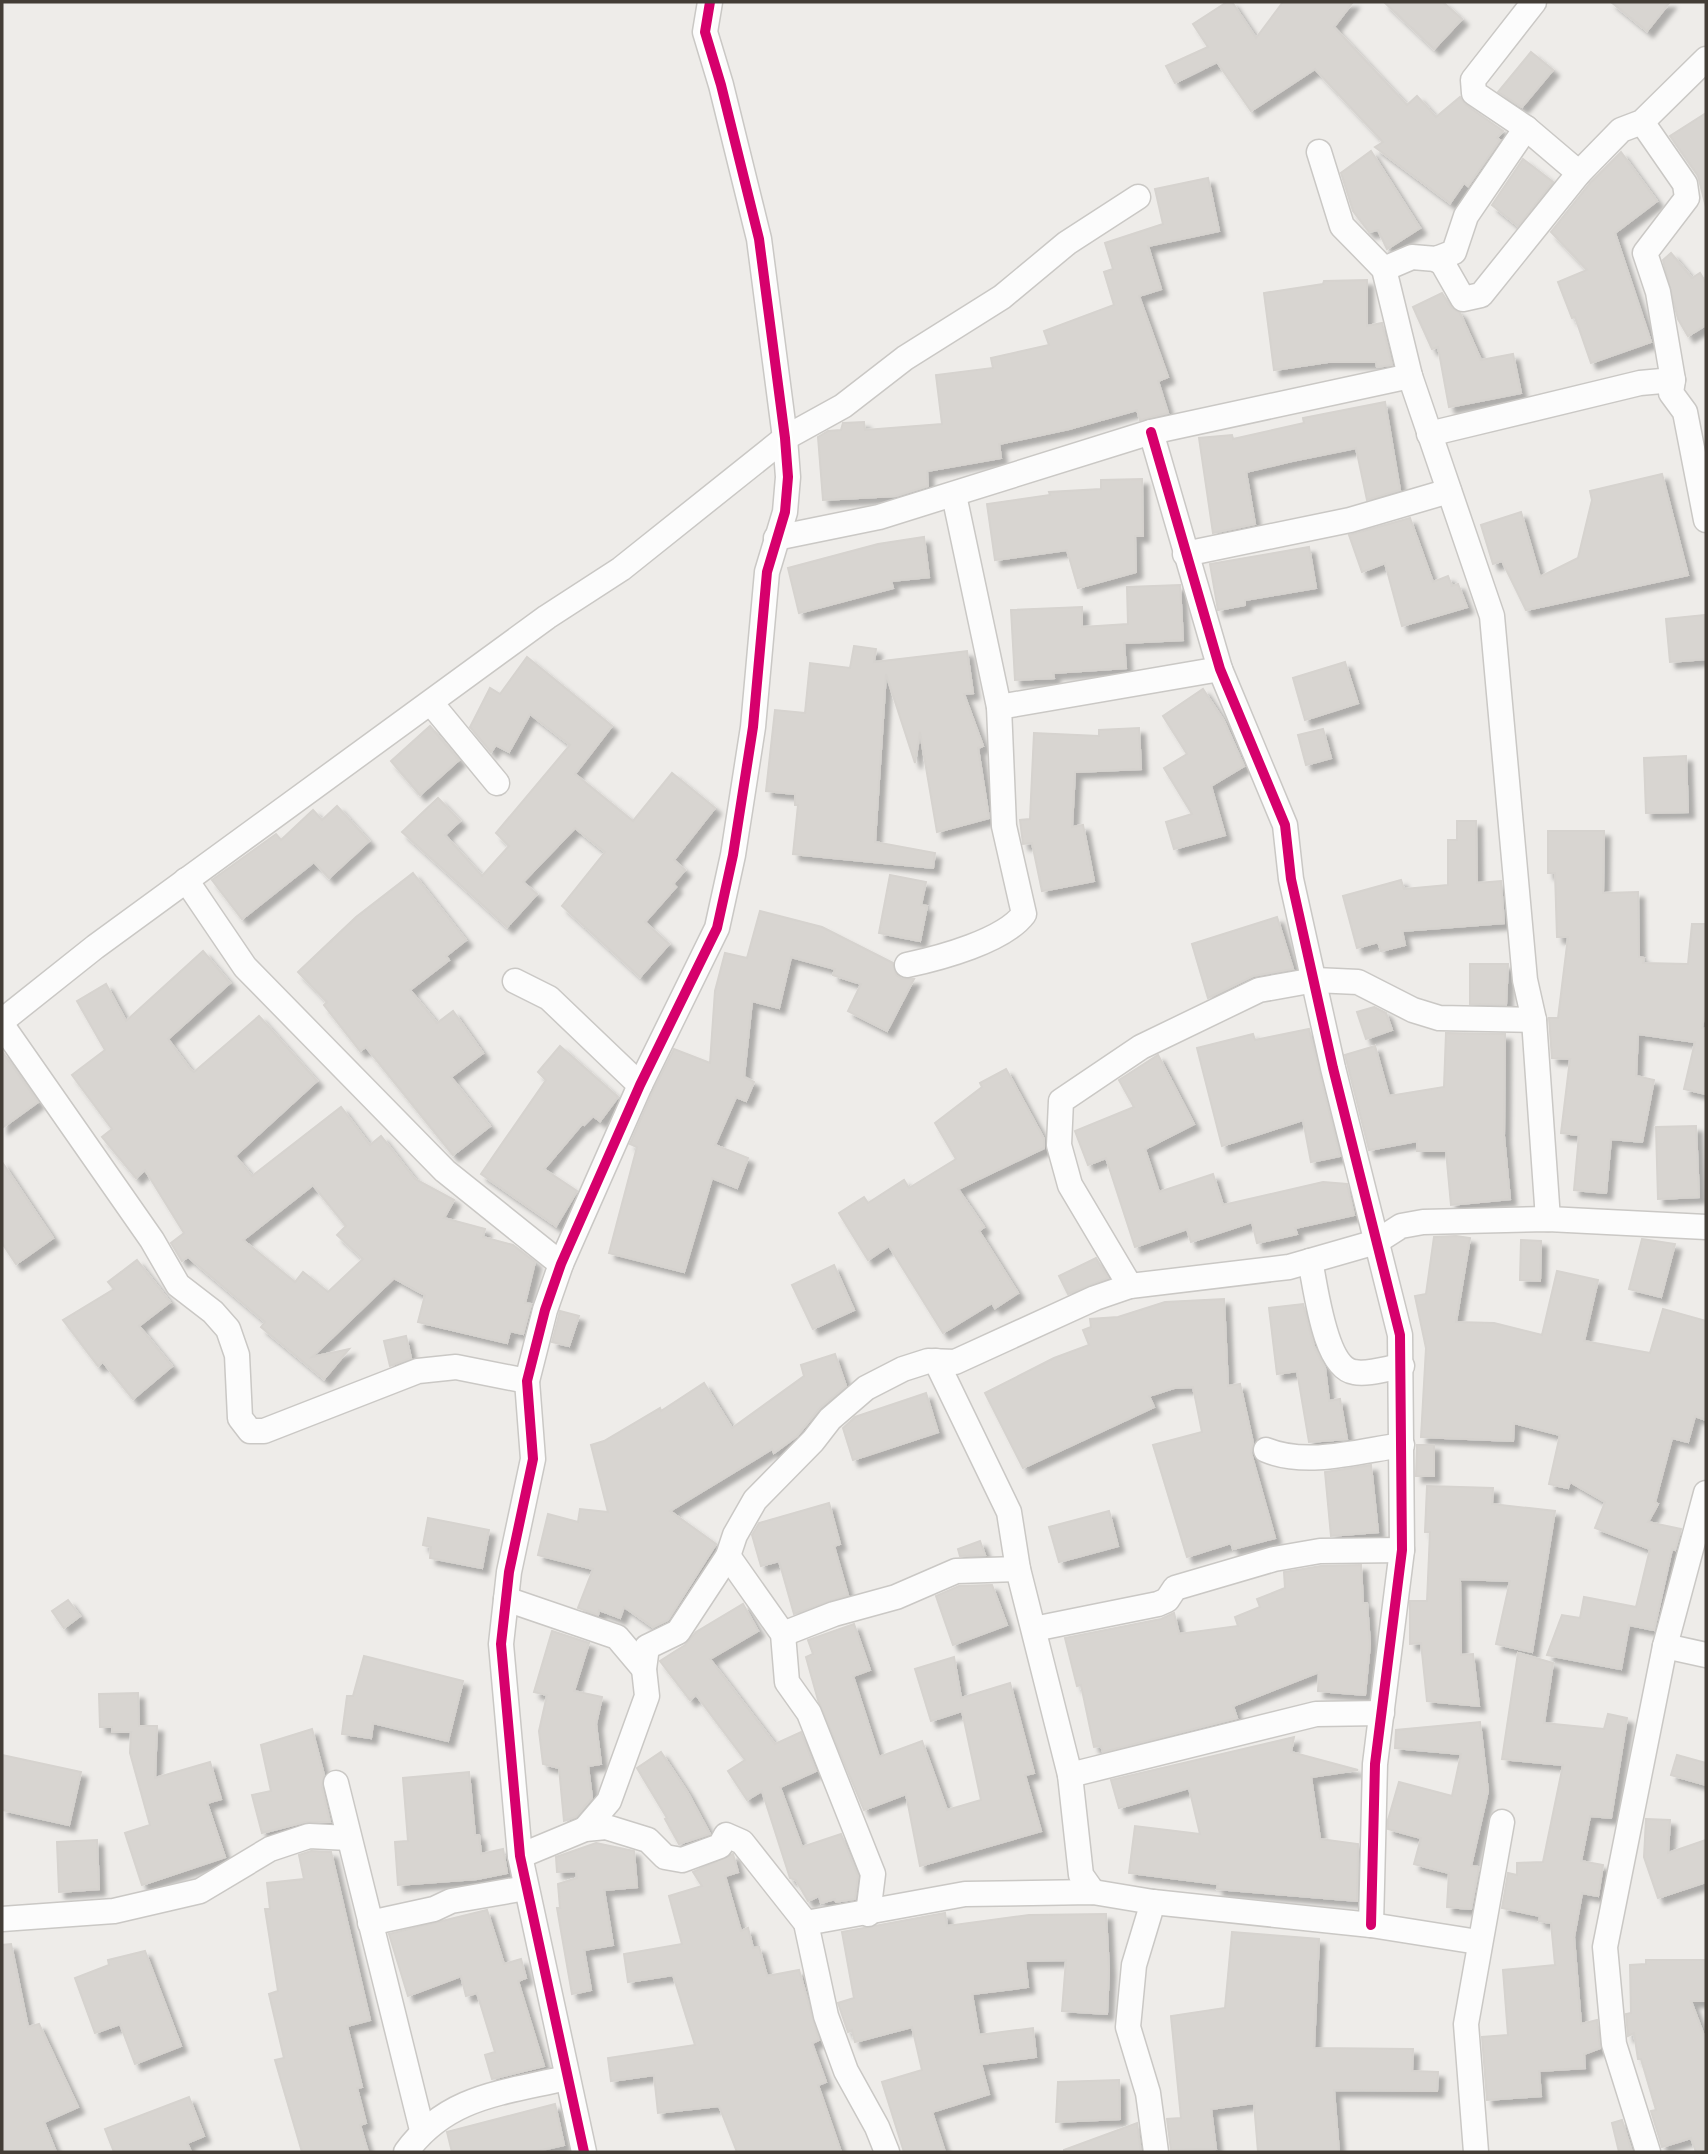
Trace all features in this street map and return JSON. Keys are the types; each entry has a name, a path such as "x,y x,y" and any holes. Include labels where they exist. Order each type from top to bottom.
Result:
{"street":[{"path":"584,2152 520,1856 501,1644 506,1599 533,1459 527,1381 545,1310 561,1264 640,1085 717,928 733,855 753,727 767,572 785,512 788,477 785,438 759,239 721,85 705,32 710,2"},
{"path":"1534,2 1473,80 1472,87 1474,93 1526,128 1579,173"},
{"path":"1436,259 1443,264 1463,299 1481,295 1579,173 1621,130 1642,122 1706,59"},
{"path":"1642,122 1685,184 1688,198 1645,253 1658,292 1673,380 1671,393 1685,412 1705,505"},
{"path":"1384,269 1412,257 1436,259 1454,251 1466,216 1526,128"},
{"path":"1320,152 1342,226 1384,269 1410,376 1492,616 1525,980 1534,1020 1548,1219"},
{"path":"527,1381 456,1367 418,1371 264,1431 250,1431 240,1418 237,1355 228,1329 213,1312 178,1286 152,1240 2,1023 186,880 547,617 621,569 785,438 843,406 905,358 1002,297 1067,243 1138,197"},
{"path":"776,538 879,517 1151,432 1410,376"},
{"path":"1429,434 1640,383 1673,380"},
{"path":"1151,432 1220,670 1285,825 1291,879 1333,1068 1376,1242 1394,1300 1402,1366 1402,1550 1375,1763 1371,1925"},
{"path":"753,464 788,477"},
{"path":"1185,554 1350,520 1448,491"},
{"path":"907,965 945,957 1016,925 1024,914 1004,826 999,707 954,495"},
{"path":"999,707 1220,670"},
{"path":"431,703 497,783"},
{"path":"186,880 255,977 445,1171 561,1264"},
{"path":"1130,1286 1070,1185 1059,1145 1061,1101 1141,1047 1259,990 1315,980 1358,982 1413,1010 1439,1018 1534,1020"},
{"path":"515,981 549,998 640,1085"},
{"path":"585,1829 609,1801 647,1696 644,1669 648,1647 678,1632 728,1556 735,1535 755,1500 813,1441 830,1419 866,1388 904,1369 936,1361 955,1362 1095,1298 1130,1286 1289,1267 1376,1242 1401,1226 1423,1222 1548,1219 1706,1227"},
{"path":"1310,1261 1331,1354 1344,1368 1355,1373 1402,1366"},
{"path":"936,1361 1009,1512 1018,1569 1070,1775 1081,1875 1093,1892"},
{"path":"1266,1450 1280,1456 1304,1459 1402,1445"},
{"path":"1648,2152 1614,2045 1605,1947 1665,1646 1706,1493"},
{"path":"1034,1629 1158,1604 1167,1600 1175,1588 1274,1559 1320,1551 1402,1550"},
{"path":"728,1556 783,1634 787,1682 808,1713 873,1874 867,1914"},
{"path":"783,1634 834,1614 895,1597 957,1571 1018,1569"},
{"path":"506,1599 617,1637 644,1669"},
{"path":"1665,1646 1706,1654"},
{"path":"1070,1775 1316,1714 1382,1713"},
{"path":"335,1783 422,2130"},
{"path":"1476,2152 1466,2024 1478,1942 1502,1822"},
{"path":"520,1856 585,1829 606,1827 648,1840 665,1857 682,1860 720,1846 726,1835 742,1842 806,1923 826,2016 846,2071 877,2127 887,2152"},
{"path":"2,1919 114,1911 200,1891 270,1849 309,1836 349,1838"},
{"path":"370,1923 434,1909 451,1901 526,1888"},
{"path":"806,1923 965,1894 1093,1892 1153,1902 1371,1925 1478,1942"},
{"path":"1153,1902 1134,1965 1128,2027 1148,2093 1156,2152"},
{"path":"406,2152 422,2130 461,2104 566,2078"}],"building":[{"path":"1227,2 1232,2 1256,38 1283,2 1353,2 1334,27 1407,105 1417,96 1436,117 1460,97 1466,105 1503,131 1497,138 1500,140 1468,186 1464,183 1450,203 1375,147 1383,142 1315,69 1251,111 1217,62 1175,83 1166,66 1208,47 1193,24"},
{"path":"1384,2 1443,2 1462,19 1434,49"},
{"path":"1611,2 1670,2 1647,31"},
{"path":"1531,52 1553,70 1522,107 1498,92"},
{"path":"1706,113 1706,207 1698,176 1670,136"},
{"path":"1371,151 1420,228 1387,249 1378,230 1369,232 1353,211 1341,173"},
{"path":"1621,152 1657,201 1615,233 1651,342 1591,363 1575,317 1572,318 1558,282 1587,270 1551,232 1590,183"},
{"path":"1523,159 1553,182 1518,226 1492,205"},
{"path":"1208,178 1219,231 1148,246 1161,289 1139,296 1168,377 1158,381 1168,413 1140,420 1137,410 1069,429 999,444 1001,458 927,471 928,486 896,496 823,500 818,437 828,431 841,430 843,423 864,422 865,430 942,424 936,375 993,368 991,358 1049,345 1044,331 1114,305 1104,272 1113,269 1105,243 1163,224 1155,189"},
{"path":"1671,253 1692,278 1700,273 1706,283 1706,325 1688,336 1678,319 1663,260"},
{"path":"1367,280 1367,326 1382,323 1392,365 1377,367 1376,362 1328,362 1274,370 1264,293 1323,284 1324,281"},
{"path":"1442,293 1451,307 1460,313 1481,360 1513,354 1521,393 1449,407 1438,347 1432,349 1413,307"},
{"path":"1385,402 1400,490 1367,500 1356,448 1292,461 1246,472 1255,524 1213,533 1199,438 1232,435 1233,439 1304,423 1303,418"},
{"path":"1662,474 1688,575 1526,610 1502,561 1493,564 1481,525 1521,512 1540,577 1578,558 1592,500 1590,491"},
{"path":"1142,479 1143,536 1135,536 1136,572 1078,588 1067,550 995,560 987,504 1050,495 1049,492 1101,489 1101,480"},
{"path":"1410,518 1433,582 1448,576 1452,586 1458,584 1467,607 1402,626 1385,563 1362,572 1349,535"},
{"path":"924,537 929,577 891,581 893,588 799,613 788,568 878,544"},
{"path":"1309,547 1316,588 1245,600 1245,605 1218,610 1210,564"},
{"path":"1180,585 1183,640 1124,643 1126,668 1053,673 1054,678 1015,680 1011,610 1082,607 1082,627 1128,624 1127,587"},
{"path":"1704,615 1706,659 1670,662 1666,619"},
{"path":"854,646 876,649 874,662 967,651 973,693 964,694 983,746 978,748 989,818 937,832 920,732 915,763 886,674 875,842 935,853 933,868 793,854 798,805 795,805 795,794 766,791 775,710 805,713 810,663 850,668"},
{"path":"527,657 612,726 575,774 633,821 672,773 715,808 674,860 685,870 673,884 676,887 645,922 669,944 640,977 562,906 605,852 575,828 523,882 537,894 507,927 402,832 438,798 460,821 445,835 482,876 509,846 496,833 570,745 530,714 509,752 496,745 491,752 470,727 490,688 500,694"},
{"path":"1345,662 1358,703 1305,720 1293,678"},
{"path":"1203,689 1224,721 1244,766 1211,786 1225,835 1174,849 1166,822 1192,814 1164,768 1187,754 1163,716"},
{"path":"430,726 459,760 420,795 391,761"},
{"path":"1139,728 1141,769 1075,772 1072,827 1083,825 1094,881 1042,891 1032,843 1023,844 1020,820 1030,819 1034,733 1099,736 1099,730"},
{"path":"1323,729 1331,758 1306,765 1298,735"},
{"path":"1686,756 1688,812 1646,813 1644,758"},
{"path":"337,806 369,841 329,878 314,862 242,919 212,880 276,834 281,840 313,810 322,820"},
{"path":"1457,821 1476,821 1477,883 1501,881 1504,923 1402,931 1405,945 1381,951 1378,942 1357,948 1343,896 1401,880 1404,889 1448,885 1448,840 1457,840"},
{"path":"1548,831 1604,831 1603,893 1638,892 1639,957 1644,958 1643,963 1688,964 1692,924 1706,924 1706,1006 1702,1028 1706,1029 1706,1094 1684,1089 1695,1042 1638,1034 1636,1076 1654,1080 1642,1142 1611,1139 1606,1193 1574,1190 1579,1135 1561,1133 1570,1059 1552,1058 1549,1018 1558,1018 1568,937 1557,937 1555,873 1548,873"},
{"path":"413,873 466,940 446,956 449,960 410,990 437,1023 453,1011 483,1053 451,1077 490,1126 453,1155 366,1047 360,1051 324,1005 327,1002 298,972 356,917"},
{"path":"890,875 926,882 921,905 927,906 920,941 879,933"},
{"path":"760,911 822,927 893,963 896,975 902,979 914,979 887,1031 848,1011 861,984 833,975 835,969 791,957 779,1008 752,1001 744,1077 754,1082 746,1101 736,1097 715,1145 748,1158 737,1188 712,1178 684,1272 609,1253 637,1147 630,1144 653,1091 674,1049 710,1063 715,991 725,953 747,958"},
{"path":"1277,917 1293,969 1253,976 1208,998 1192,944"},
{"path":"203,951 230,983 168,1039 191,1070 194,1072 259,1016 317,1081 235,1156 252,1176 341,1107 370,1145 381,1136 415,1179 454,1200 444,1218 485,1229 483,1237 513,1245 535,1262 525,1303 531,1304 523,1334 510,1331 507,1343 418,1322 425,1295 394,1278 312,1357 349,1349 324,1379 261,1327 265,1322 188,1257 182,1261 171,1243 184,1233 145,1170 136,1178 102,1137 112,1129 72,1075 105,1050 77,1001 106,984 126,1021","holes":["313,1185 346,1226 337,1235 363,1259 328,1292 303,1272 295,1282 243,1240"]},
{"path":"1470,964 1508,964 1506,1005 1470,1004"},
{"path":"1374,1007 1386,1013 1392,1030 1366,1039 1357,1012"},
{"path":"1309,1029 1340,1156 1311,1162 1303,1120 1222,1146 1197,1048 1253,1034 1255,1040"},
{"path":"1446,1033 1505,1034 1504,1136 1510,1199 1451,1205 1446,1151 1417,1151 1417,1141 1369,1150 1345,1055 1375,1046 1389,1096 1444,1087"},
{"path":"560,1046 618,1097 600,1121 593,1116 582,1124 544,1169 577,1191 556,1226 481,1174 546,1080 538,1072"},
{"path":"2,1051 38,1102 2,1128"},
{"path":"1158,1055 1194,1124 1145,1149 1159,1192 1213,1174 1223,1205 1323,1182 1347,1184 1354,1215 1295,1228 1297,1234 1257,1243 1252,1222 1191,1242 1187,1229 1135,1247 1106,1158 1088,1165 1075,1131 1134,1107 1119,1080"},
{"path":"1006,1069 1044,1139 1044,1148 958,1189 984,1227 979,1231 1018,1293 995,1308 992,1303 943,1333 889,1246 868,1260 839,1213 864,1197 868,1203 904,1180 909,1188 956,1159 935,1123 982,1087 980,1083"},
{"path":"1696,1126 1699,1197 1658,1199 1656,1127"},
{"path":"2,1162 53,1238 16,1264 2,1243"},
{"path":"1434,1237 1470,1238 1456,1322 1494,1323 1542,1335 1557,1271 1598,1280 1584,1341 1650,1353 1663,1309 1706,1321 1706,1420 1695,1416 1688,1442 1672,1438 1655,1502 1658,1504 1648,1522 1681,1529 1675,1550 1672,1549 1654,1630 1629,1625 1621,1669 1547,1655 1562,1615 1580,1618 1584,1597 1636,1607 1650,1549 1595,1528 1605,1502 1570,1482 1568,1488 1549,1484 1560,1435 1514,1423 1513,1441 1421,1437 1426,1348 1415,1296 1426,1294"},
{"path":"1642,1239 1675,1244 1661,1297 1629,1289"},
{"path":"1521,1240 1541,1241 1540,1281 1520,1280"},
{"path":"1096,1258 1108,1278 1068,1294 1059,1276"},
{"path":"137,1260 170,1302 139,1326 172,1366 133,1399 103,1362 98,1366 63,1320 114,1289 108,1282"},
{"path":"834,1265 854,1310 813,1329 792,1285"},
{"path":"1224,1299 1228,1386 1240,1384 1253,1443 1251,1453 1275,1538 1233,1549 1231,1543 1187,1557 1153,1445 1202,1432 1193,1387 1174,1388 1149,1396 1154,1407 1023,1468 985,1393 1054,1358 1089,1345 1083,1330 1091,1327 1090,1319 1118,1317 1165,1302"},
{"path":"1303,1304 1314,1346 1325,1368 1329,1401 1340,1399 1347,1439 1309,1442 1297,1371 1277,1374 1269,1308"},
{"path":"560,1311 579,1316 569,1346 552,1342"},
{"path":"406,1336 411,1358 390,1366 384,1341"},
{"path":"835,1354 846,1386 820,1408 797,1436 774,1453 772,1449 670,1511 716,1544 668,1620 653,1627 624,1607 620,1618 599,1610 598,1615 578,1608 593,1569 538,1555 548,1514 578,1522 580,1509 608,1512 591,1445 604,1441 660,1408 661,1411 704,1383 732,1428 804,1376 801,1365"},
{"path":"926,1393 938,1432 853,1460 843,1428 855,1417"},
{"path":"1417,1445 1434,1445 1434,1476 1416,1476"},
{"path":"1371,1465 1378,1532 1331,1536 1325,1472"},
{"path":"1427,1486 1493,1488 1492,1504 1555,1511 1532,1652 1496,1644 1510,1581 1460,1579 1461,1655 1473,1654 1479,1706 1427,1701 1421,1643 1410,1644 1410,1601 1427,1601 1430,1532 1425,1532"},
{"path":"829,1503 840,1544 834,1546 848,1595 794,1614 779,1561 761,1566 752,1535 759,1523"},
{"path":"1109,1511 1118,1546 1059,1562 1049,1527"},
{"path":"428,1518 489,1530 482,1568 430,1558 431,1547 423,1545"},
{"path":"980,1541 985,1555 960,1556 958,1549"},
{"path":"1361,1565 1363,1603 1367,1603 1370,1644 1365,1695 1318,1691 1319,1672 1233,1706 1237,1718 1103,1752 1101,1746 1094,1747 1081,1685 1077,1686 1065,1638 1161,1619 1174,1613 1179,1634 1238,1626 1235,1617 1260,1607 1257,1599 1285,1588 1284,1572 1321,1566"},
{"path":"992,1585 1007,1625 953,1645 936,1596 959,1586"},
{"path":"68,1600 80,1616 64,1628 52,1611"},
{"path":"743,1604 758,1631 710,1659 775,1744 801,1732 816,1771 780,1787 802,1847 841,1834 858,1876 855,1899 836,1902 835,1899 821,1903 819,1896 808,1901 796,1880 790,1878 762,1791 747,1800 728,1771 745,1760 696,1695 690,1700 660,1661 685,1645 696,1632"},
{"path":"854,1624 870,1670 853,1676 879,1757 922,1741 947,1810 981,1800 962,1711 931,1721 915,1669 954,1657 961,1698 1010,1683 1034,1773 1025,1775 1041,1831 920,1866 906,1794 864,1810 818,1700 806,1657 813,1654 808,1640"},
{"path":"552,1631 589,1643 574,1691 602,1697 596,1724 601,1764 588,1766 592,1798 576,1817 564,1821 559,1768 543,1764 539,1731 547,1695 534,1692"},
{"path":"1518,1653 1553,1663 1544,1723 1604,1729 1608,1714 1627,1718 1611,1818 1590,1816 1581,1861 1603,1865 1598,1896 1582,1893 1574,1937 1581,2024 1597,2020 1600,2048 1584,2054 1585,2068 1539,2071 1541,2096 1487,2100 1482,2037 1508,2035 1503,1970 1555,1965 1551,1923 1539,1921 1540,1916 1502,1908 1508,1873 1517,1875 1517,1863 1543,1862 1563,1765 1502,1759"},
{"path":"364,1656 463,1681 448,1741 373,1723 371,1738 342,1734 347,1696 353,1696"},
{"path":"138,1693 139,1726 157,1726 155,1778 210,1762 221,1799 207,1803 225,1857 142,1885 125,1833 150,1825 130,1753 131,1732 112,1732 112,1727 100,1727 99,1694"},
{"path":"1480,1722 1488,1791 1471,1866 1479,1867 1471,1909 1447,1907 1449,1873 1414,1864 1421,1838 1388,1829 1388,1820 1399,1782 1452,1796 1461,1754 1395,1748 1396,1730"},
{"path":"312,1729 324,1775 322,1787 330,1822 305,1822 262,1833 252,1795 271,1791 261,1745"},
{"path":"1294,1737 1291,1752 1358,1770 1311,1777 1320,1839 1358,1844 1357,1901 1217,1889 1218,1884 1129,1873 1135,1826 1200,1834 1189,1788 1119,1808 1111,1780"},
{"path":"661,1752 688,1793 710,1834 679,1844 637,1768"},
{"path":"2,1755 81,1772 69,1825 2,1810"},
{"path":"1677,1755 1706,1763 1706,1785 1671,1775"},
{"path":"469,1772 475,1835 479,1835 481,1854 503,1849 507,1873 477,1879 398,1885 395,1842 408,1841 403,1778"},
{"path":"1646,1819 1670,1820 1668,1853 1706,1840 1706,1882 1658,1898 1644,1857"},
{"path":"97,1840 99,1889 59,1892 57,1842"},
{"path":"596,1843 634,1851 637,1887 604,1890 613,1945 584,1950 591,1990 572,1994 557,1908 560,1908 558,1884 577,1878 576,1871 557,1872 556,1857"},
{"path":"311,1851 331,1852 370,2020 347,2026 362,2087 357,2088 366,2123 360,2125 368,2152 302,2152 275,2060 284,2058 269,1994 278,1991 265,1909 270,1909 267,1883 304,1879 299,1855"},
{"path":"733,1854 738,1872 725,1876 741,1931 748,1928 753,1948 759,1947 767,1976 799,1970 819,2040 812,2043 826,2082 818,2085 841,2152 737,2152 719,2106 658,2113 654,2075 611,2081 608,2058 695,2045 673,1975 628,1982 624,1954 682,1944 669,1896 702,1886 693,1872"},
{"path":"487,1910 504,1964 521,1959 526,1978 518,1981 544,2066 492,2079 485,2055 495,2052 477,1993 466,1996 461,1976 408,1996 389,1934"},
{"path":"945,1913 947,1926 1029,1915 1106,1914 1109,1970 1107,2014 1062,2011 1066,1960 1025,1961 1028,1987 972,1994 979,2035 1033,2028 1036,2057 981,2064 989,2094 932,2112 945,2152 904,2152 882,2082 922,2070 912,2027 855,2042 852,2030 848,2032 838,2003 854,1998 842,1932"},
{"path":"1232,1932 1319,1939 1314,2048 1413,2049 1412,2071 1438,2072 1437,2091 1334,2090 1339,2152 1258,2152 1254,2103 1211,2109 1216,2149 1171,2150 1167,2119 1181,2118 1171,2016 1225,2008"},
{"path":"11,1944 28,2027 39,2024 78,2107 44,2122 56,2152 2,2152 2,1945"},
{"path":"145,1951 181,2046 135,2064 120,2024 95,2033 75,1978 109,1965 108,1960"},
{"path":"1646,1960 1706,1960 1706,2001 1691,2001 1706,2041 1706,2152 1696,2152 1691,2138 1662,2147 1651,2111 1656,2110 1641,2059 1638,2059 1634,2033 1628,2036 1626,2014 1631,2013 1630,1965 1646,1964"},
{"path":"1119,2080 1120,2119 1056,2122 1058,2082"},
{"path":"189,2097 204,2136 187,2143 191,2152 114,2152 105,2129"},
{"path":"555,2104 564,2145 533,2152 452,2152 447,2132"},
{"path":"1622,2120 1632,2152 1619,2152 1612,2123"},
{"path":"1137,2123 1141,2152 1064,2152 1064,2150"}],"cycle path":[{"path":"584,2152 520,1856 501,1644 509,1572 533,1459 527,1381 545,1310 561,1264 640,1085 717,928 733,855 753,727 767,572 785,512 788,477 785,438 759,239 721,85 705,32 710,2"},
{"path":"1151,432 1220,669 1285,825 1291,879 1333,1068 1400,1335 1402,1550 1375,1764 1371,1925"}]}
